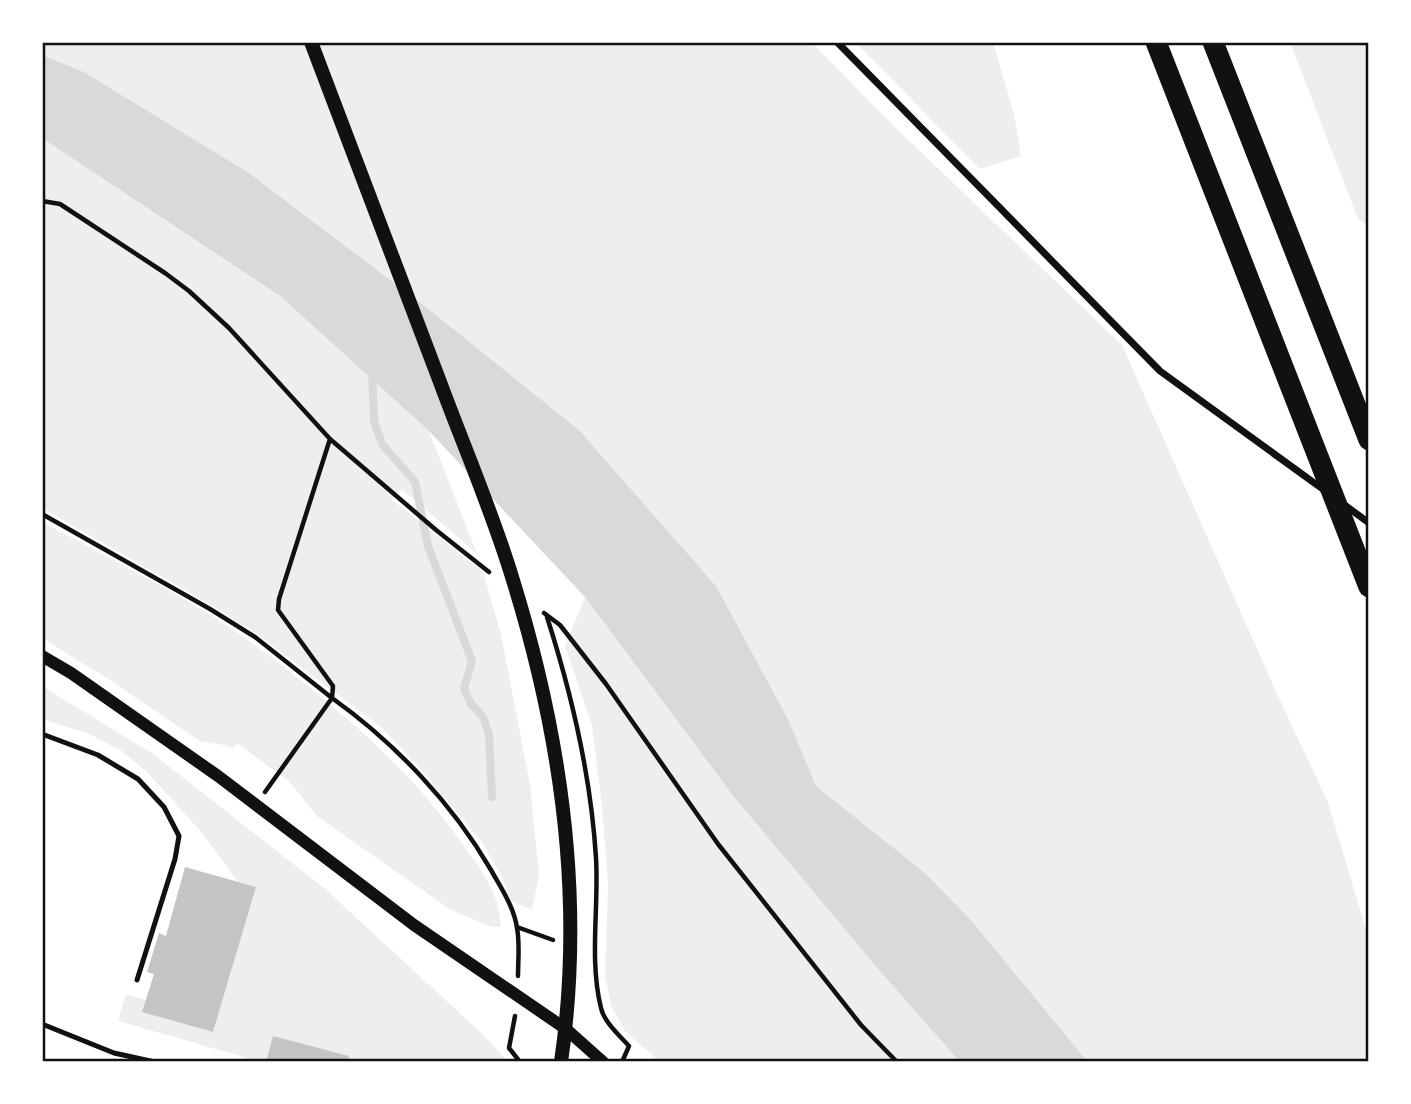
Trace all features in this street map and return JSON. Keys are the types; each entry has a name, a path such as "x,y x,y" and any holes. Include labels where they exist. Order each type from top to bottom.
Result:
{"highway":[{"path":"1156,42 1369,587"},
{"path":"1213,42 1369,440"}],"main road":[{"path":"311,42 512,577 551,722 569,854 571,946 566,1029 561,1062"}],"street":[{"path":"837,42 1160,371 1369,523"},
{"path":"42,656 71,673 257,804 414,925 566,1029 603,1062"}],"lane":[{"path":"42,734 98,755 138,779 164,807 179,836 175,859 137,980"},
{"path":"42,1024 114,1053 155,1062"}],"path":[{"path":"42,201 60,204 189,291 229,328 330,439 436,530 499,579"},
{"path":"257,804 332,698 333,686 278,610 279,599 330,439"},
{"path":"42,513 244,630 379,736 447,808 483,856 505,894 517,928"},
{"path":"540,610 560,625 606,684 718,844 861,1025 897,1062"},
{"path":"597,893 596,954 601,1011 629,1046 622,1062"},
{"path":"509,1048 520,1062"}],"shaded area":[{"path":"42,42 811,42 896,128 1122,345 1328,802 1369,940 1369,1062 1088,1062 970,919 925,873 816,786 789,721 716,586 579,430 431,311 249,173 84,72 42,55"},
{"path":"855,42 993,42 1014,114 1021,156 980,169"},
{"path":"1290,42 1369,42 1369,226 1358,219"},
{"path":"42,55 84,72 249,173 431,311 579,430 716,586 789,721 816,786 925,873 970,919 1088,1062 960,1062 734,797 585,597 429,431 280,296 42,138"},
{"path":"42,138 280,296 429,431 477,554 402,489 391,499 483,572 501,634 530,785 539,875 532,910 511,901 501,875 481,841 382,728 257,634 42,508"},
{"path":"42,522 142,575 243,636 351,722 391,759 445,820 483,872 497,902 501,927 492,927 451,910 317,816 289,781 238,744 232,749 229,746 200,741 42,638"},
{"path":"585,597 734,797 960,1062 660,1062 625,1031 611,1006 605,977 608,884 592,726 565,646"},
{"path":"42,686 153,754 324,888 509,1062 348,1062 349,1056 273,1037 266,1062 261,1062 118,1021 126,994 146,1000 143,1012 213,1032 256,887 238,882 204,835 148,773 122,751 89,734 42,719"}],"building":[{"path":"185,867 256,887 213,1032 142,1012 154,974 147,972 159,933 166,936"},
{"path":"273,1036 349,1056 348,1062 266,1062"}],"waterway":[{"path":"372,370 374,421 382,444 415,482 428,546 472,661 464,688 471,704 483,717 489,734 492,797"}]}
